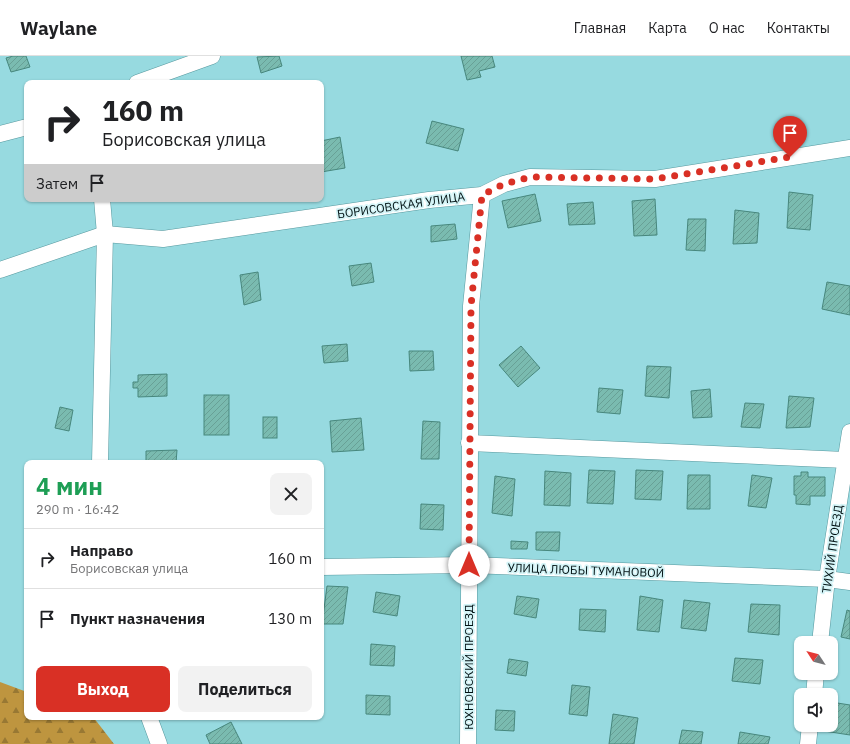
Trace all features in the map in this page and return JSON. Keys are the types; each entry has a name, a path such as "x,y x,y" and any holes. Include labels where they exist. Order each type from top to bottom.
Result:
{"street":[{"path":"145,80 212,56"},
{"path":"0,134 24,128"},
{"name":"БОРИСОВСКАЯ УЛИЦА","path":"105,234 163,239 429,200 482,195 504,184 530,177 655,179 850,148"},
{"name":"ЮХНОВСКИЙ ПРОЕЗД","path":"468,744 471,306 482,195"},
{"path":"100,460 105,234 102,202"},
{"path":"0,270 105,234"},
{"name":"ТИХИЙ ПРОЕЗД","path":"821,636 827,579 850,432"},
{"path":"469,444 845,460"},
{"name":"УЛИЦА ЛЮБЫ ТУМАНОВОЙ","path":"324,567 469,565 827,579 850,582"},
{"path":"150,720 159,744"},
{"path":"808,744 809,732"}],"green space":[{"path":"0,682 24,691 24,720 96,720 114,744 0,744"}],"building":[{"path":"13,56 26,56 30,67 11,72 6,58"},
{"path":"279,56 282,66 261,73 257,57"},
{"path":"461,56 492,56 495,67 479,71 481,77 467,80"},
{"path":"432,121 464,129 458,151 426,143"},
{"path":"340,137 345,168 324,172 324,140"},
{"path":"789,192 813,195 810,230 787,228"},
{"path":"535,194 541,221 508,228 502,201"},
{"path":"655,199 657,235 634,236 632,201"},
{"path":"593,202 595,224 569,225 567,204"},
{"path":"735,210 759,213 757,243 733,244"},
{"path":"688,219 706,219 705,251 686,250"},
{"path":"455,224 457,239 431,242 431,226"},
{"path":"371,263 374,282 352,286 349,266"},
{"path":"258,272 261,300 244,305 240,275"},
{"path":"827,282 850,286 850,315 822,309"},
{"path":"347,344 348,361 324,363 322,346"},
{"path":"521,346 540,368 518,387 499,365"},
{"path":"409,351 433,351 434,370 410,371"},
{"path":"647,366 671,367 669,398 645,396"},
{"path":"167,374 167,396 138,397 138,388 133,388 133,382 138,382 138,375"},
{"path":"599,388 623,390 620,414 597,412"},
{"path":"710,389 712,417 693,418 691,391"},
{"path":"204,395 229,395 229,435 204,435"},
{"path":"789,396 814,398 810,427 786,428"},
{"path":"745,403 764,404 760,428 741,427"},
{"path":"60,407 73,410 69,431 55,428"},
{"path":"263,417 277,417 277,438 263,438"},
{"path":"361,418 364,450 332,452 330,421"},
{"path":"423,421 440,422 439,459 421,459"},
{"path":"177,450 176,460 146,460 146,451"},
{"path":"589,470 615,471 613,504 587,503"},
{"path":"636,470 663,471 661,500 635,499"},
{"path":"545,471 571,473 570,506 544,505"},
{"path":"801,472 808,472 808,477 825,477 825,496 810,496 810,505 796,504 796,495 794,495 794,476 801,476"},
{"path":"688,475 710,475 710,509 687,509"},
{"path":"752,475 772,478 766,508 748,506"},
{"path":"495,476 515,479 512,516 492,513"},
{"path":"421,504 444,505 443,530 420,529"},
{"path":"536,532 560,532 559,551 536,550"},
{"path":"511,541 528,542 527,549 511,549"},
{"path":"327,586 348,587 343,624 324,624"},
{"path":"376,592 400,596 397,616 373,612"},
{"path":"517,596 539,599 536,618 514,614"},
{"path":"640,596 663,600 659,632 637,630"},
{"path":"684,600 710,603 706,631 681,628"},
{"path":"751,604 780,605 779,635 748,632"},
{"path":"580,609 606,610 605,632 579,630"},
{"path":"847,610 850,611 850,639 841,637"},
{"path":"371,644 395,646 394,666 370,665"},
{"path":"735,658 763,660 760,684 732,681"},
{"path":"509,659 528,662 526,676 507,673"},
{"path":"572,685 590,687 587,716 569,714"},
{"path":"366,695 390,696 390,715 366,714"},
{"path":"838,703 850,705 850,735 830,732 838,732"},
{"path":"496,710 515,711 514,731 495,730"},
{"path":"613,714 638,718 634,744 609,744"},
{"path":"231,722 242,744 210,744 206,735"},
{"path":"682,730 703,732 701,744 679,744"},
{"path":"740,732 770,737 768,744 738,744"}],"route":[{"path":"469,565 471,306 482,195 504,184 530,177 655,179 790,157"}]}
